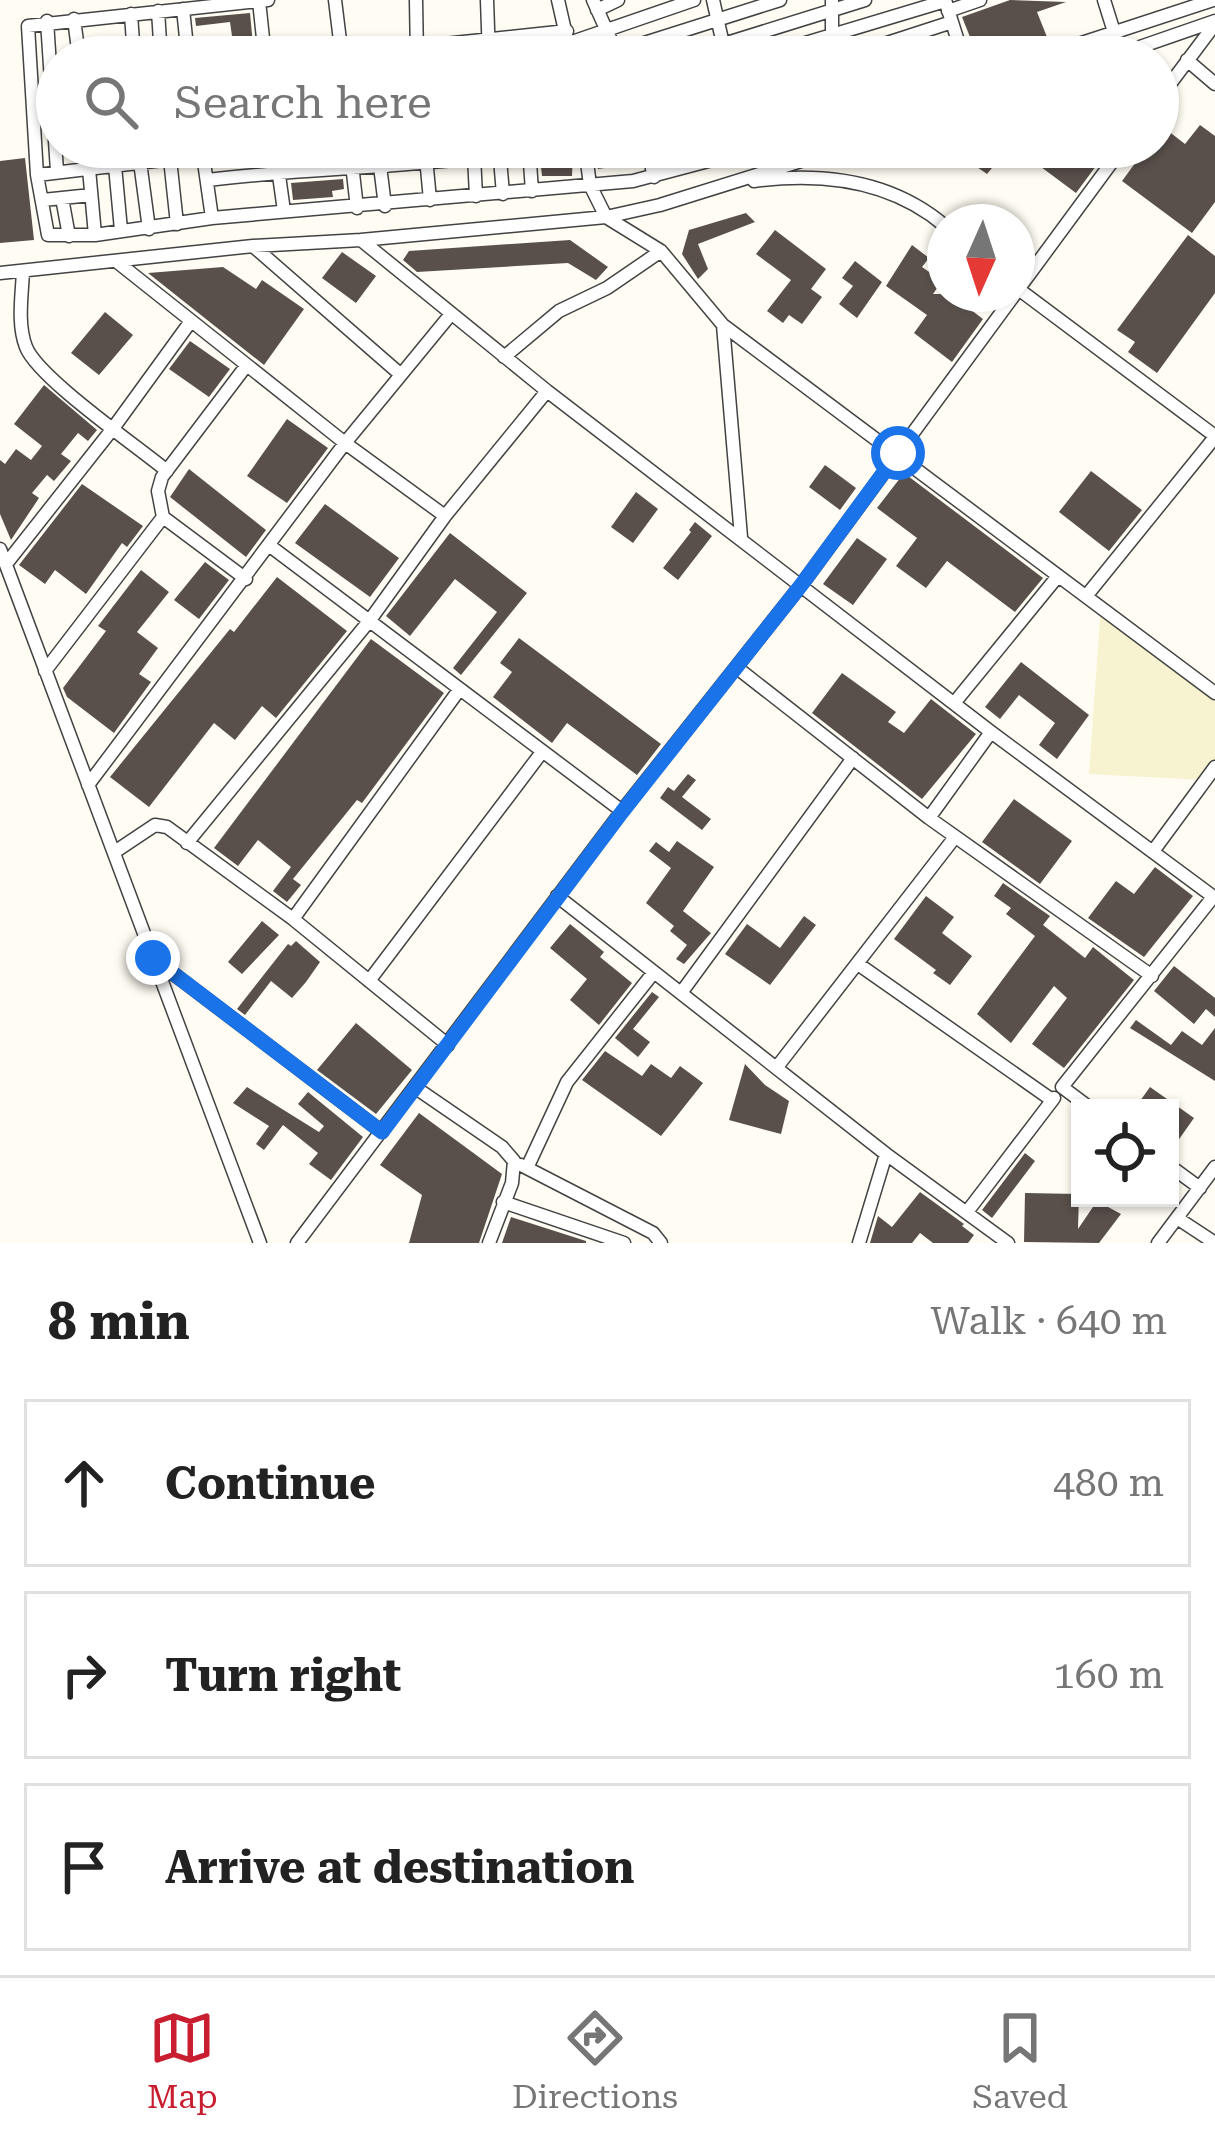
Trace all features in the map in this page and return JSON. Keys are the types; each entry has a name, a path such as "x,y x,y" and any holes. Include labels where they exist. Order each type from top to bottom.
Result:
{"street":[{"path":"36,164 28,26 268,0"},
{"path":"335,0 340,36"},
{"path":"416,0 417,36"},
{"path":"487,0 488,36"},
{"path":"558,0 567,36"},
{"path":"611,36 595,5 617,0"},
{"path":"592,36 694,0"},
{"path":"713,0 720,36"},
{"path":"674,36 779,0"},
{"path":"759,36 833,4 865,0"},
{"path":"829,36 980,0"},
{"path":"1104,0 1114,32"},
{"path":"1102,36 1213,0"},
{"path":"259,1 263,36"},
{"path":"832,35 833,4"},
{"path":"887,36 948,8"},
{"path":"131,14 133,36"},
{"path":"74,19 76,36"},
{"path":"47,21 50,36"},
{"path":"1173,36 1215,22"},
{"path":"1179,71 1215,22"},
{"path":"1187,60 1215,84"},
{"path":"29,63 36,62"},
{"path":"32,119 36,118"},
{"path":"36,168 44,227 48,235 69,236 212,218 590,185 685,168"},
{"path":"63,168 69,236"},
{"path":"37,175 98,168"},
{"path":"115,168 121,230"},
{"path":"142,168 149,229"},
{"path":"171,168 177,224"},
{"path":"206,168 212,218"},
{"path":"278,168 284,211"},
{"path":"208,180 316,168"},
{"path":"354,168 357,208"},
{"path":"384,168 385,206"},
{"path":"427,168 430,200"},
{"path":"475,168 476,196"},
{"path":"501,168 502,194"},
{"path":"532,191 534,168"},
{"path":"588,168 590,185 606,217 661,251 723,325 1215,693"},
{"path":"653,168 654,177"},
{"path":"0,273 253,246 606,217 777,168"},
{"path":"1035,266 1107,168"},
{"path":"89,169 95,235"},
{"path":"717,186 777,178 861,182 910,201 927,213"},
{"path":"43,200 92,195"},
{"path":"361,240 547,391 1214,897 967,1212"},
{"path":"253,246 400,374"},
{"path":"504,357 559,311 607,288 661,251"},
{"path":"116,261 445,516"},
{"path":"23,272 22,335 28,352 167,472"},
{"path":"1035,303 1215,436 1087,596"},
{"path":"297,1243 557,896 802,584 1001,312"},
{"path":"88,784 345,443 451,314"},
{"path":"6,564 191,321"},
{"path":"723,325 740,537"},
{"path":"246,366 158,491 163,517 246,579"},
{"path":"187,843 370,620 445,516 547,391"},
{"path":"45,671 163,517"},
{"path":"270,546 622,812"},
{"path":"0,549 260,1243"},
{"path":"956,702 1058,576"},
{"path":"736,668 929,818 1152,976"},
{"path":"293,919 459,690"},
{"path":"929,818 991,732"},
{"path":"369,981 542,752"},
{"path":"681,992 853,758"},
{"path":"1154,850 1215,767"},
{"path":"116,851 155,825 166,826 293,919 448,1045"},
{"path":"777,1067 955,837"},
{"path":"557,896 886,1154 1008,1243"},
{"path":"153,958 382,1132"},
{"path":"858,964 1052,1100"},
{"path":"489,1243 520,1164 567,1082 654,972"},
{"path":"416,1088 520,1164 653,1233 661,1243"},
{"path":"1062,1088 1077,1099"},
{"path":"859,1243 886,1154"},
{"path":"1158,1243 1215,1167"},
{"path":"1179,1173 1199,1188"},
{"path":"503,1202 624,1243"},
{"path":"1177,1218 1215,1243"}],"shaded area":[{"path":"1101,606 1215,696 1215,767 1205,780 1089,774"}],"building":[{"path":"1010,0 1066,2 1037,12 1047,36 970,36 962,17"},
{"path":"250,13 252,36 232,36 230,22 196,26 195,18"},
{"path":"1200,125 1215,136 1215,202 1192,233 1122,181 1132,168 1179,168 1179,139 1185,144"},
{"path":"25,158 34,240 0,243 0,161"},
{"path":"541,168 572,168 572,176 542,176"},
{"path":"1042,168 1095,168 1076,193"},
{"path":"343,179 344,189 332,191 333,197 293,200 291,183"},
{"path":"746,213 755,222 698,244 708,269 698,279 682,254 689,230"},
{"path":"775,230 826,269 811,289 822,297 802,324 789,315 783,323 767,311 791,280 756,254"},
{"path":"1188,235 1215,256 1215,293 1157,373 1128,352 1135,342 1117,330"},
{"path":"570,240 608,267 596,280 568,263 417,272 403,260 409,251"},
{"path":"912,245 927,256 922,267 927,270 927,312 974,312 983,319 952,362 914,333 927,315 886,286"},
{"path":"342,252 376,276 356,303 322,278"},
{"path":"855,261 882,282 857,318 839,304 853,286 842,278"},
{"path":"223,267 256,289 262,280 304,309 264,365 148,273"},
{"path":"105,312 133,335 99,375 71,353"},
{"path":"190,341 230,369 209,397 169,369"},
{"path":"44,385 97,430 88,441 78,433 61,454 71,461 54,481 47,475 32,493 39,498 11,540 0,514 0,460 5,464 16,449 31,460 42,446 14,424"},
{"path":"287,419 328,448 287,503 247,476"},
{"path":"825,465 856,488 840,510 809,487"},
{"path":"189,469 266,530 246,557 170,497"},
{"path":"1091,471 1142,510 1109,551 1059,512"},
{"path":"904,473 1043,578 1015,612 947,561 926,588 896,566 917,538 877,508"},
{"path":"82,484 143,526 127,547 122,543 86,594 55,570 45,584 19,565"},
{"path":"636,492 658,509 633,543 611,527"},
{"path":"325,504 399,558 370,597 295,543"},
{"path":"695,522 712,536 678,580 663,568"},
{"path":"450,533 527,593 461,675 453,668 497,612 455,579 410,636 386,616"},
{"path":"857,538 887,559 853,605 823,584"},
{"path":"205,562 229,580 199,619 174,600"},
{"path":"141,570 169,592 137,632 158,648 139,674 151,682 114,733 67,697 63,688 106,631 98,626"},
{"path":"277,577 347,631 276,718 262,706 235,740 214,723 149,807 110,777"},
{"path":"519,638 661,744 637,775 567,723 552,743 493,697 512,672 500,663"},
{"path":"371,639 444,693 362,803 357,800 293,879 301,885 287,902 273,891 291,867 258,840 238,866 214,848"},
{"path":"1021,662 1089,715 1057,759 1039,745 1055,723 1019,695 1000,719 985,707"},
{"path":"842,673 896,712 888,722 904,733 931,699 976,734 922,799 812,713"},
{"path":"688,774 696,780 682,797 711,819 702,830 660,798 668,787 674,791"},
{"path":"1014,799 1072,841 1040,884 982,842"},
{"path":"677,841 714,867 683,911 711,933 684,964 676,959 687,945 670,931 674,926 646,903 671,868 649,851 656,842 669,852"},
{"path":"1155,867 1193,896 1144,957 1088,918 1116,881 1134,894"},
{"path":"1003,883 1050,916 1043,925 1085,958 1093,947 1134,980 1064,1068 1032,1044 1067,998 1054,986 1011,1043 977,1014 1035,936 1006,914 1011,908 994,896"},
{"path":"926,896 954,917 942,933 972,956 950,985 894,939"},
{"path":"804,916 816,925 770,985 725,954 747,924 780,948"},
{"path":"262,921 279,935 242,974 228,962"},
{"path":"570,924 632,983 599,1025 570,1000 587,979 550,948"},
{"path":"296,941 320,962 306,982 292,998 271,981 245,1015 237,1009 288,944"},
{"path":"1174,966 1215,998 1215,1017 1206,1009 1194,1024 1154,991"},
{"path":"652,992 659,997 633,1029 650,1042 638,1057 615,1038"},
{"path":"1136,1020 1171,1045 1182,1031 1202,1045 1215,1028 1215,1081 1130,1028"},
{"path":"356,1023 412,1070 376,1114 317,1070"},
{"path":"605,1051 642,1076 651,1064 671,1078 680,1066 703,1083 661,1136 582,1080"},
{"path":"745,1064 789,1101 781,1134 729,1120"},
{"path":"247,1087 319,1132 324,1126 298,1104 308,1092 363,1137 331,1180 309,1164 318,1153 283,1125 264,1150 256,1144 269,1126 233,1103"},
{"path":"1150,1087 1167,1099 1141,1099"},
{"path":"1179,1107 1194,1118 1179,1139"},
{"path":"419,1113 502,1174 479,1243 409,1243 422,1195 380,1165"},
{"path":"1025,1153 1035,1161 992,1218 982,1210"},
{"path":"920,1192 964,1224 974,1235 968,1243 933,1243 920,1233 912,1243 870,1243 878,1216 892,1227"},
{"path":"1025,1193 1071,1194 1071,1207 1079,1207 1078,1229 1093,1207 1108,1207 1121,1214 1099,1243 1024,1242"},
{"path":"511,1217 586,1241 586,1243 502,1243"}],"route":[{"path":"153,958 382,1132 898,453"}]}
